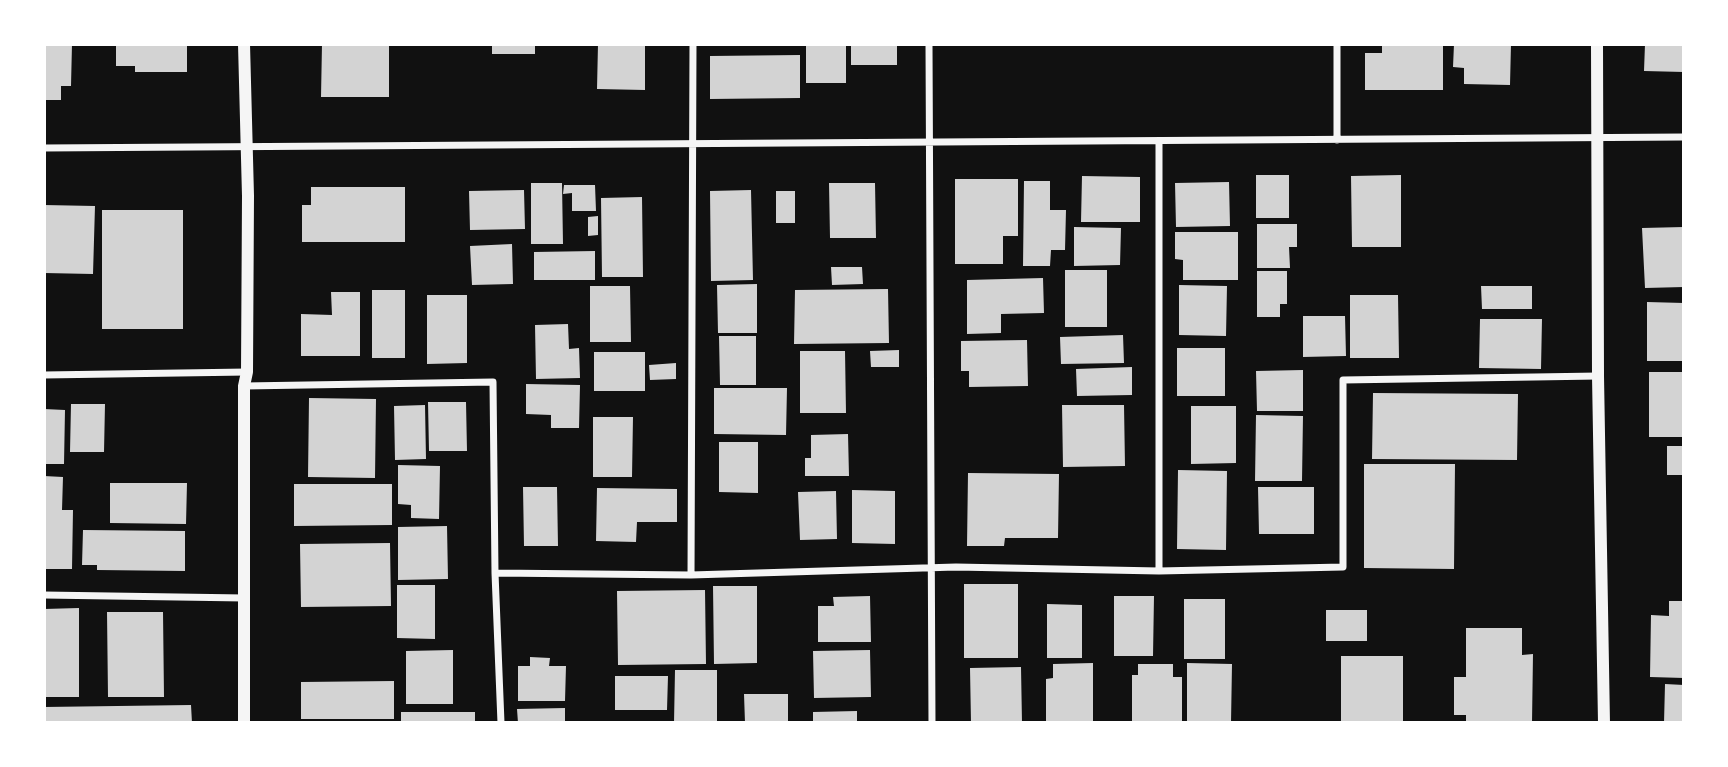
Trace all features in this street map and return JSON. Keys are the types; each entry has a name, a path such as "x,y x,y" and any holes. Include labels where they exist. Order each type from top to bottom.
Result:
{"street":[{"path":"244,44 244,147 248,196 247,372 244,386 244,723"},
{"path":"691,575 693,44"},
{"path":"929,44 932,723"},
{"path":"1337,44 1337,140"},
{"path":"1597,44 1598,376 1605,723"},
{"path":"44,148 1684,137"},
{"path":"1159,141 1159,570"},
{"path":"44,375 247,372"},
{"path":"495,573 691,575 931,568 1159,570 1343,567 1343,380 1598,376"},
{"path":"244,386 493,382 500,723"},
{"path":"44,596 244,598"}],"building":[{"path":"44,44 72,44 71,86 61,86 61,100 44,100"},
{"path":"116,44 187,44 187,72 135,72 135,66 116,66"},
{"path":"322,44 389,44 389,97 321,97"},
{"path":"492,44 535,44 535,54 492,54"},
{"path":"598,44 645,44 645,90 597,89"},
{"path":"806,44 846,44 846,83 806,83"},
{"path":"851,44 897,44 897,65 851,65"},
{"path":"1443,44 1443,90 1365,90 1365,53 1382,53 1382,45"},
{"path":"1454,44 1511,44 1510,85 1464,84 1464,68 1453,67"},
{"path":"1645,44 1684,44 1684,72 1644,71"},
{"path":"800,55 800,98 710,99 710,56"},
{"path":"1256,175 1289,175 1289,218 1256,218"},
{"path":"1401,175 1401,247 1352,247 1351,176"},
{"path":"1082,176 1140,177 1140,222 1081,222"},
{"path":"955,179 1018,179 1018,236 1003,236 1003,264 955,264"},
{"path":"1024,181 1050,181 1050,210 1066,210 1065,250 1051,250 1050,266 1023,266"},
{"path":"1229,182 1230,226 1176,227 1175,183"},
{"path":"531,183 562,183 563,244 531,244"},
{"path":"829,183 875,183 876,238 830,238"},
{"path":"564,185 595,185 596,211 572,211 572,193 563,194"},
{"path":"311,187 405,187 405,242 302,242 302,205 311,205"},
{"path":"524,190 525,229 470,230 469,191"},
{"path":"751,190 753,280 711,281 710,191"},
{"path":"776,191 795,191 795,223 776,223"},
{"path":"642,197 643,277 602,277 601,198"},
{"path":"44,205 95,206 93,274 44,273"},
{"path":"102,210 183,210 183,329 102,329"},
{"path":"598,216 598,235 588,236 588,217"},
{"path":"1257,224 1297,224 1297,247 1289,247 1290,268 1257,268"},
{"path":"1074,227 1121,228 1120,265 1074,266"},
{"path":"1684,227 1684,287 1645,288 1642,228"},
{"path":"1175,232 1238,232 1238,280 1183,280 1183,260 1175,259"},
{"path":"512,244 513,284 472,285 470,246"},
{"path":"595,251 595,280 534,280 534,252"},
{"path":"831,267 862,267 863,284 832,285"},
{"path":"1065,270 1107,270 1107,327 1065,327"},
{"path":"1257,271 1287,271 1287,304 1280,304 1280,317 1257,317"},
{"path":"1043,278 1044,313 1001,314 1001,333 967,334 967,280"},
{"path":"757,284 757,333 718,333 717,285"},
{"path":"1179,285 1227,286 1226,336 1179,335"},
{"path":"590,286 630,286 631,342 590,342"},
{"path":"1481,286 1532,286 1532,309 1482,309"},
{"path":"888,289 889,343 794,344 795,290"},
{"path":"372,290 405,290 405,358 372,358"},
{"path":"331,292 360,292 360,356 301,356 301,314 332,315"},
{"path":"427,295 467,295 467,363 427,364"},
{"path":"1350,295 1398,295 1399,358 1350,358"},
{"path":"1647,302 1684,303 1684,361 1647,361"},
{"path":"1303,316 1345,316 1346,356 1303,357"},
{"path":"1480,319 1542,319 1541,369 1479,368"},
{"path":"568,324 569,349 579,348 580,378 536,379 535,325"},
{"path":"1123,335 1124,363 1061,364 1060,337"},
{"path":"719,336 756,336 756,385 720,385"},
{"path":"1027,340 1028,386 969,387 969,371 961,371 961,341"},
{"path":"1177,348 1225,348 1225,396 1177,396"},
{"path":"899,350 899,367 871,367 870,351"},
{"path":"800,351 845,351 846,413 800,413"},
{"path":"594,352 645,352 645,391 594,391"},
{"path":"676,363 676,379 650,380 649,365"},
{"path":"1132,367 1132,395 1077,396 1076,369"},
{"path":"1303,370 1303,411 1257,411 1256,371"},
{"path":"1649,372 1684,372 1684,437 1649,437"},
{"path":"526,384 580,385 579,428 551,428 551,415 526,414"},
{"path":"714,388 787,388 786,435 714,434"},
{"path":"1373,393 1518,394 1517,460 1372,459"},
{"path":"309,398 376,399 375,478 308,477"},
{"path":"428,402 466,402 467,451 429,451"},
{"path":"71,404 105,404 104,452 70,452"},
{"path":"425,405 426,459 395,460 394,406"},
{"path":"1062,405 1124,405 1125,466 1063,467"},
{"path":"1191,406 1236,406 1236,463 1191,464"},
{"path":"44,409 65,410 64,464 44,464"},
{"path":"1256,415 1303,416 1302,481 1255,481"},
{"path":"593,417 633,417 632,477 593,477"},
{"path":"848,434 849,476 805,476 805,458 811,458 811,435"},
{"path":"719,442 758,442 758,493 719,492"},
{"path":"1667,446 1684,446 1684,475 1667,475"},
{"path":"1364,464 1455,464 1454,569 1364,568"},
{"path":"398,465 440,466 439,519 411,518 411,505 398,504"},
{"path":"1178,470 1227,471 1226,550 1177,549"},
{"path":"968,473 1059,474 1058,538 1005,538 1004,546 967,546"},
{"path":"44,476 63,477 62,510 73,510 72,569 44,569"},
{"path":"110,483 187,483 186,524 110,523"},
{"path":"294,484 392,484 392,525 294,526"},
{"path":"523,487 557,487 558,546 524,546"},
{"path":"1258,487 1314,487 1314,534 1259,534"},
{"path":"597,488 677,489 677,522 637,522 636,542 596,541"},
{"path":"852,490 895,491 895,544 852,543"},
{"path":"836,491 837,539 800,540 798,492"},
{"path":"447,526 448,579 398,580 398,527"},
{"path":"83,530 185,531 185,571 97,570 97,565 82,565"},
{"path":"390,543 391,606 301,607 300,544"},
{"path":"964,584 1018,584 1018,658 964,658"},
{"path":"397,585 435,585 435,639 397,638"},
{"path":"713,586 757,586 757,663 714,664"},
{"path":"705,590 706,664 618,665 617,591"},
{"path":"870,596 871,642 818,642 818,606 834,606 833,597"},
{"path":"1114,596 1154,596 1153,656 1114,656"},
{"path":"1184,599 1225,599 1225,659 1184,659"},
{"path":"1669,601 1684,601 1684,678 1650,677 1651,615 1669,616"},
{"path":"1047,604 1082,605 1082,658 1047,658"},
{"path":"79,608 79,697 44,697 44,609"},
{"path":"1326,610 1367,610 1367,641 1326,641"},
{"path":"107,612 163,612 164,697 108,697"},
{"path":"1466,628 1522,628 1522,655 1533,654 1532,723 1466,723 1466,715 1454,715 1454,677 1466,677"},
{"path":"453,650 453,704 406,704 406,651"},
{"path":"870,650 871,697 814,698 813,651"},
{"path":"1341,656 1403,656 1403,723 1341,723"},
{"path":"530,657 550,658 549,666 566,666 565,701 518,701 518,666 530,666"},
{"path":"1093,663 1093,723 1046,723 1046,679 1053,678 1053,664"},
{"path":"1187,663 1232,664 1231,723 1187,723"},
{"path":"1138,664 1173,664 1173,677 1182,677 1182,723 1132,723 1132,675 1138,675"},
{"path":"1021,667 1022,723 971,723 970,668"},
{"path":"675,670 717,670 717,723 674,723"},
{"path":"615,676 668,676 667,710 615,710"},
{"path":"394,681 394,719 301,719 301,682"},
{"path":"1665,684 1684,685 1684,723 1664,723"},
{"path":"744,694 788,694 788,723 745,723"},
{"path":"191,705 192,723 44,723 44,707"},
{"path":"565,708 565,723 518,723 517,709"},
{"path":"857,711 857,723 813,723 813,712"},
{"path":"401,712 475,712 475,723 401,723"}]}
